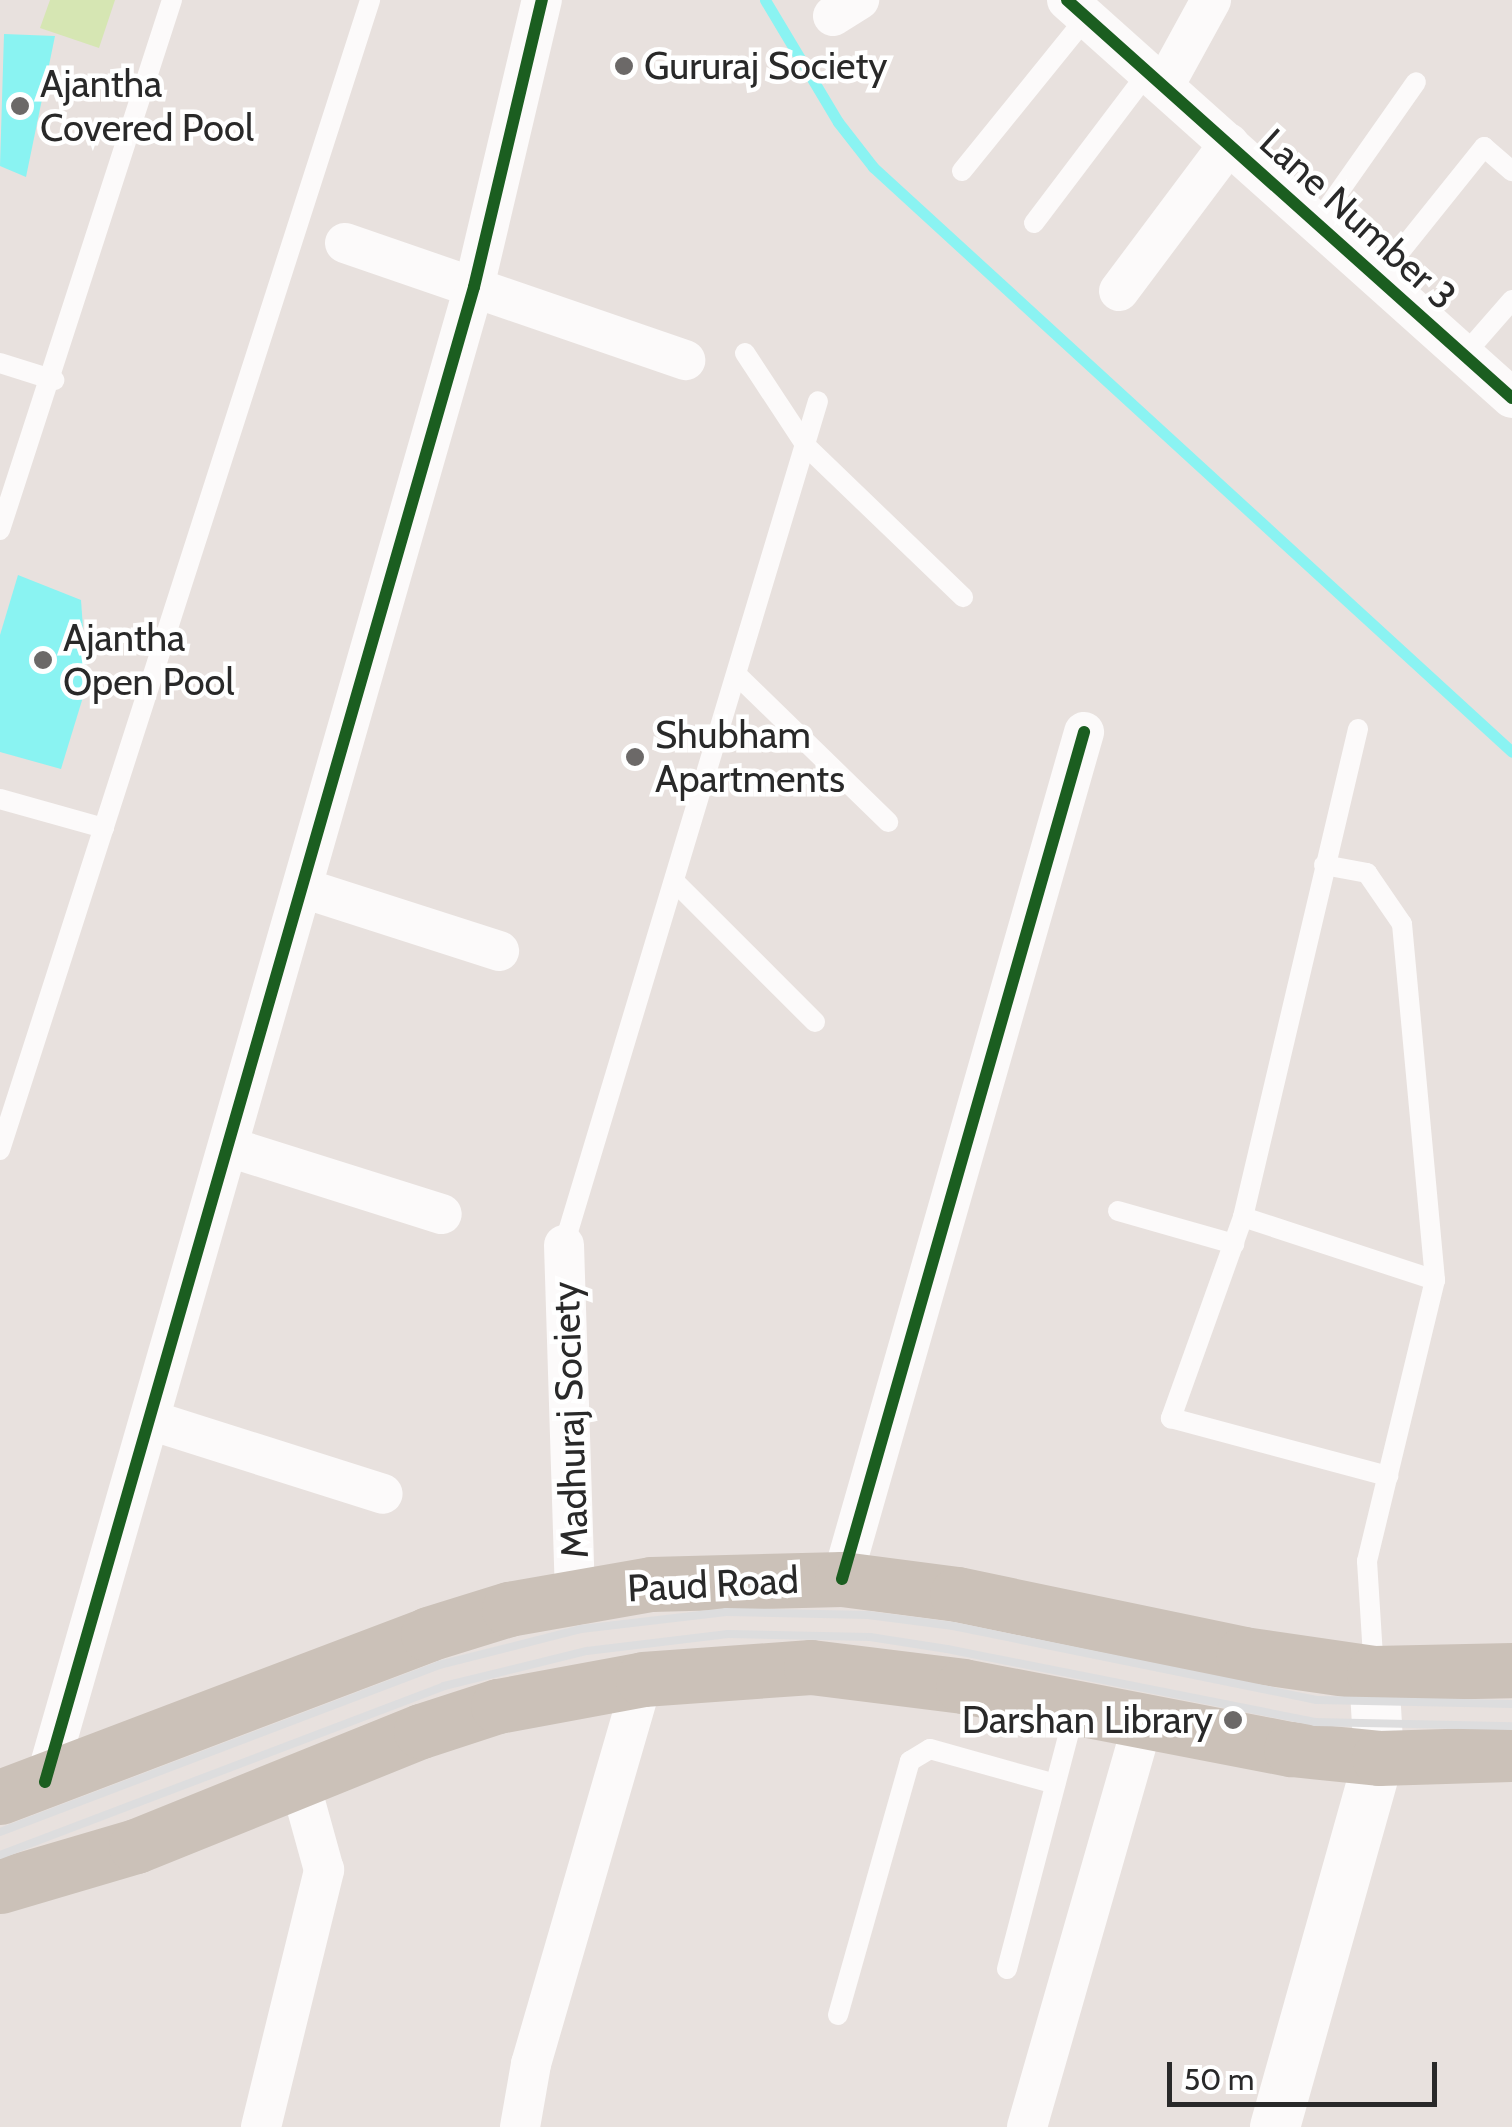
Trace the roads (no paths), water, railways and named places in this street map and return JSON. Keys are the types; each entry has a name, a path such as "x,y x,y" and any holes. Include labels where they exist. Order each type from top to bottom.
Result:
{"main road":[{"name":"Paud Road","path":"22,1790 428,1634 575,1596 722,1578 842,1578 957,1594 1243,1654 1374,1673 1512,1670"},
{"path":"0,1886 136,1846 498,1706 643,1679 811,1667 964,1686 1142,1723 1379,1758 1512,1754"}],"street":[{"path":"22,1790 150,1420 474,287 542,0"},
{"path":"1156,79 1211,0"},
{"name":"Lane Number 3","path":"1076,9 1512,398"},
{"path":"1119,291 1228,144"},
{"path":"344,243 686,360"},
{"path":"842,1578 1084,732"},
{"path":"303,888 499,952"},
{"path":"228,1147 442,1214"},
{"name":"Madhuraj Society","path":"564,1244 575,1596"},
{"path":"150,1420 383,1494"},
{"path":"1275,2127 1379,1758 1374,1673"},
{"path":"520,2127 532,2064 643,1679"},
{"path":"1027,2127 1142,1723"},
{"path":"261,2127 324,1870 299,1780"}],"lane":[{"path":"0,530 54,380 172,0"},
{"path":"0,1150 370,0"},
{"path":"962,172 1076,9"},
{"path":"1034,224 1156,79"},
{"path":"1317,223 1416,82"},
{"path":"1379,278 1484,147 1512,171"},
{"path":"1464,355 1512,300"},
{"path":"744,353 806,446 963,598"},
{"path":"0,362 54,380"},
{"path":"564,1244 818,401"},
{"path":"737,675 888,822"},
{"path":"1358,729 1243,1217 1171,1418 1388,1476"},
{"path":"0,798 104,828"},
{"path":"1324,865 1367,873 1402,924 1434,1280 1367,1561 1374,1673"},
{"path":"675,882 815,1022"},
{"path":"1118,1211 1234,1244"},
{"path":"1243,1217 1434,1280"},
{"path":"1006,1969 1075,1710"},
{"path":"838,2015 910,1761 930,1749 1055,1784"}],"water":[{"name":"Ajantha Covered Pool","path":"4,34 55,36 26,177 0,166"},
{"name":"Ajantha Open Pool","path":"18,575 81,600 87,684 61,769 0,752 0,635"}],"waterway":[{"path":"765,0 838,122 873,167 1512,752"}],"railway":[{"path":"0,1832 439,1665 581,1629 726,1612 868,1615 953,1626 1317,1700 1512,1704"},
{"path":"0,1855 444,1686 587,1651 728,1634 870,1637 1315,1722 1512,1726"}],"place":[{"name":"Gururaj Society","path":"624,66"},
{"name":"Ajantha Covered Pool","path":"20,106"},
{"name":"Ajantha Open Pool","path":"43,660"},
{"name":"Shubham Apartments","path":"635,757"},
{"name":"Darshan Library","path":"1233,1720"}]}
